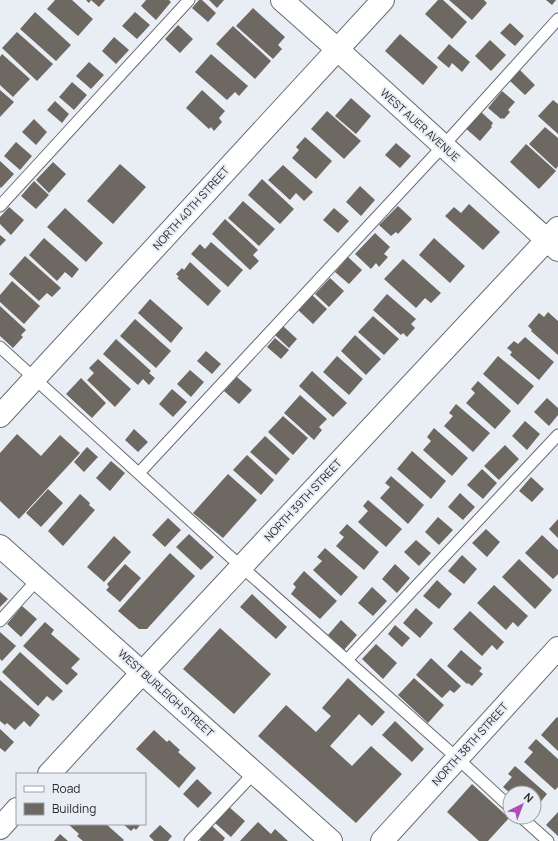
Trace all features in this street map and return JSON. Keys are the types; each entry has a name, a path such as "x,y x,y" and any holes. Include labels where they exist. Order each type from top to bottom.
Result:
{"street":[{"name":"WEST AUER AVENUE","path":"282,0 442,146 554,239"},
{"name":"NORTH 40TH STREET","path":"0,416 383,0"},
{"name":"NORTH 39TH STREET","path":"51,773 241,567 554,239"},
{"name":"WEST BURLEIGH STREET","path":"0,546 331,841"},
{"name":"NORTH 38TH STREET","path":"382,841 558,648"},
{"path":"0,828 16,810"}],"lane":[{"path":"0,206 190,0"},
{"path":"139,473 558,19"},
{"path":"0,347 241,567 502,800"},
{"path":"347,660 558,435"},
{"path":"0,621 38,579"},
{"path":"190,841 255,772"},
{"path":"530,825 548,841"}],"building":[{"path":"55,0 72,0 93,19 78,36 47,9"},
{"path":"91,0 105,0 99,7"},
{"path":"146,0 169,0 171,2 156,20 141,6"},
{"path":"199,0 202,0 216,13 208,22 192,8"},
{"path":"209,0 224,0 217,8"},
{"path":"438,0 443,0 467,22 452,39 425,14"},
{"path":"449,0 484,0 487,3 472,20"},
{"path":"546,0 556,0 552,5"},
{"path":"253,8 285,37 278,45 282,49 273,59 236,26"},
{"path":"35,12 71,45 56,61 20,29"},
{"path":"135,12 150,25 137,39 122,26"},
{"path":"510,23 524,36 515,46 500,33"},
{"path":"178,25 193,39 180,53 165,39"},
{"path":"233,26 271,61 255,79 216,44"},
{"path":"17,32 53,64 37,81 2,48"},
{"path":"400,34 438,67 423,85 385,51"},
{"path":"114,37 129,50 116,64 102,51"},
{"path":"490,40 506,55 491,71 475,56"},
{"path":"449,44 470,62 462,72 452,63 449,68 437,58"},
{"path":"2,54 30,79 13,97 0,85 0,57"},
{"path":"211,54 248,86 239,96 235,92 227,100 195,72"},
{"path":"89,62 104,75 91,89 76,76"},
{"path":"520,70 535,85 525,95 510,81"},
{"path":"72,82 87,95 74,110 59,97"},
{"path":"0,90 14,102 0,117"},
{"path":"202,90 225,111 219,118 222,122 214,131 211,127 209,129 186,108"},
{"path":"502,91 515,102 508,110 510,112 504,119 501,119 488,108"},
{"path":"351,98 371,116 356,134 335,116"},
{"path":"553,100 558,104 558,134 538,116"},
{"path":"55,101 69,114 62,123 47,110"},
{"path":"479,110 493,123 491,126 492,127 480,141 463,126"},
{"path":"327,111 361,141 344,159 311,129"},
{"path":"34,119 47,132 36,145 22,132"},
{"path":"545,127 558,138 558,166 556,169 529,144"},
{"path":"305,137 332,161 316,179 292,158 299,150 296,147"},
{"path":"16,142 32,156 20,170 4,156"},
{"path":"396,143 411,156 400,168 385,155"},
{"path":"526,144 556,171 539,189 510,162"},
{"path":"0,161 14,174 1,188 0,187"},
{"path":"53,162 66,174 49,193 36,180"},
{"path":"120,164 146,187 113,224 87,201"},
{"path":"283,165 313,192 304,201 296,193 290,200 268,180"},
{"path":"262,179 294,209 280,224 248,195"},
{"path":"34,181 49,195 36,209 21,196"},
{"path":"360,186 375,200 361,216 346,202"},
{"path":"243,201 275,229 259,246 228,218"},
{"path":"469,204 500,232 483,250 445,216 454,207 461,213"},
{"path":"398,206 412,219 398,234 396,232 391,236 379,225"},
{"path":"9,207 24,220 11,235 0,224 0,217"},
{"path":"65,208 103,243 86,262 47,227"},
{"path":"334,208 349,221 338,233 323,220"},
{"path":"225,219 258,250 253,255 259,261 250,270 212,234"},
{"path":"375,233 390,247 384,254 388,257 379,267 376,263 371,269 355,254"},
{"path":"0,235 6,240 0,246"},
{"path":"44,238 79,269 72,278 65,272 57,281 29,255"},
{"path":"434,238 465,266 450,283 419,255"},
{"path":"211,242 243,270 228,287 191,254 200,244 205,249"},
{"path":"25,256 61,288 52,297 47,293 39,301 9,274"},
{"path":"348,257 362,270 349,284 335,272"},
{"path":"403,259 441,293 431,303 425,298 416,308 384,279"},
{"path":"190,262 221,291 208,306 177,278 179,277 176,274 182,268 184,270"},
{"path":"330,278 344,291 329,307 315,294"},
{"path":"12,281 40,306 24,324 0,302 0,295"},
{"path":"387,294 416,319 411,324 415,328 407,337 403,333 401,335 373,310"},
{"path":"312,295 327,309 313,324 298,310"},
{"path":"150,299 183,328 171,343 138,313"},
{"path":"0,306 26,330 21,335 23,337 13,348 0,336"},
{"path":"548,312 558,321 558,355 531,331 532,330 528,326 539,313 544,317"},
{"path":"373,316 399,339 384,355 358,332"},
{"path":"135,319 171,351 156,368 120,336"},
{"path":"283,326 297,339 289,348 275,335"},
{"path":"355,335 381,359 366,375 341,351"},
{"path":"525,337 554,362 539,380 510,355 512,352 507,348 514,341 518,344"},
{"path":"275,338 289,350 281,359 267,347"},
{"path":"116,339 151,371 149,373 155,378 149,385 143,379 138,385 103,354"},
{"path":"206,351 221,364 212,374 197,361"},
{"path":"337,356 363,379 349,395 323,372"},
{"path":"498,356 534,386 518,405 483,374"},
{"path":"98,359 131,389 115,407 87,380 94,373 89,368"},
{"path":"190,370 204,382 191,397 177,384"},
{"path":"312,371 347,403 333,417 299,386"},
{"path":"237,377 252,390 239,404 224,391"},
{"path":"81,378 106,403 92,418 66,394"},
{"path":"478,381 511,411 495,429 466,403 475,393 471,389"},
{"path":"172,389 187,402 173,417 159,404"},
{"path":"300,395 327,419 319,427 322,430 314,440 284,413"},
{"path":"547,398 558,408 558,415 549,426 534,412"},
{"path":"456,404 490,433 473,452 444,426 453,416 449,413"},
{"path":"283,416 308,438 293,455 268,432"},
{"path":"525,421 540,434 527,450 512,436"},
{"path":"434,428 468,458 452,476 423,450 431,441 427,437"},
{"path":"134,429 148,442 138,452 125,440"},
{"path":"17,434 41,456 60,435 80,453 19,519 0,501 0,453"},
{"path":"265,436 290,459 276,475 250,452"},
{"path":"505,445 519,459 499,480 484,466"},
{"path":"87,447 98,457 84,472 74,462"},
{"path":"412,451 446,481 431,499 397,469"},
{"path":"247,455 274,480 261,495 233,470"},
{"path":"111,461 125,473 110,491 96,478"},
{"path":"482,469 497,483 483,499 467,485"},
{"path":"228,474 257,500 223,538 193,513"},
{"path":"391,476 424,505 408,524 380,498 390,487 385,483"},
{"path":"531,477 544,489 532,502 519,491"},
{"path":"48,489 63,503 41,527 26,513"},
{"path":"460,493 475,507 463,520 448,507"},
{"path":"80,494 95,510 63,546 48,531"},
{"path":"368,500 402,529 386,547 358,522 368,511 363,506"},
{"path":"438,517 453,530 439,545 425,532"},
{"path":"168,518 181,530 165,547 152,535"},
{"path":"558,519 558,538 549,529"},
{"path":"347,524 379,552 364,570 336,546 344,537 339,533"},
{"path":"486,529 500,542 487,557 472,543"},
{"path":"189,534 214,557 201,570 176,547"},
{"path":"542,535 558,550 558,574 553,579 525,553"},
{"path":"114,536 131,552 104,582 87,567"},
{"path":"416,540 431,553 419,566 404,552"},
{"path":"325,548 358,577 341,596 313,570 322,561 317,557"},
{"path":"170,553 195,576 147,629 139,629 118,611"},
{"path":"462,555 477,569 464,584 448,571"},
{"path":"519,559 552,590 535,609 502,577"},
{"path":"125,564 141,578 120,602 106,590 109,587 107,584"},
{"path":"395,564 410,578 397,593 382,579"},
{"path":"304,571 337,601 320,619 291,594 296,587 293,584"},
{"path":"437,580 452,594 439,609 423,596"},
{"path":"494,585 528,616 518,627 513,622 506,630 477,603"},
{"path":"372,587 387,601 373,616 358,603"},
{"path":"0,592 8,599 0,607"},
{"path":"252,594 287,627 276,639 240,607"},
{"path":"22,606 37,619 21,637 7,624"},
{"path":"416,608 433,623 420,638 403,623"},
{"path":"470,611 504,642 497,650 492,645 482,656 453,629"},
{"path":"341,620 357,635 344,650 328,635"},
{"path":"45,622 54,630 51,634 80,659 71,668 78,674 67,685 23,646"},
{"path":"395,625 410,638 402,647 388,634"},
{"path":"220,628 271,674 234,714 183,669"},
{"path":"0,632 16,646 2,661 0,659"},
{"path":"376,644 397,663 383,679 362,659"},
{"path":"461,650 482,668 479,671 483,674 472,686 468,683 467,684 447,666"},
{"path":"20,652 63,691 53,701 47,696 38,706 2,672"},
{"path":"431,658 461,686 454,693 450,690 442,698 416,675"},
{"path":"348,678 385,712 372,726 359,714 330,746 352,766 371,746 402,774 356,823 258,736 286,705 316,732 331,716 322,708"},
{"path":"414,678 444,705 428,723 398,695"},
{"path":"0,680 40,715 30,727 24,721 15,730 7,723 5,725 0,721"},
{"path":"557,717 558,718 558,751 541,735"},
{"path":"395,721 424,749 412,762 382,735"},
{"path":"0,729 14,742 5,752 0,748"},
{"path":"154,730 167,742 169,740 180,750 178,752 196,768 179,788 136,749"},
{"path":"536,739 558,759 558,787 555,790 524,762 533,752 528,748"},
{"path":"515,766 537,785 505,785 512,777 508,774"},
{"path":"197,779 212,793 198,808 183,794"},
{"path":"472,784 502,812 503,825 488,841 479,841 447,812"},
{"path":"542,790 547,794 542,800"},
{"path":"229,807 245,821 231,837 215,823"},
{"path":"558,812 558,836 546,825"},
{"path":"258,822 271,834 275,829 288,841 240,841"},
{"path":"69,825 107,825 124,840 83,841 77,836 79,834"},
{"path":"124,825 140,825 136,830 134,828 131,831"},
{"path":"160,825 172,836 168,841 154,841 149,836"},
{"path":"211,825 225,838 223,841 201,841 198,839"},
{"path":"60,834 68,841 54,841"}]}
